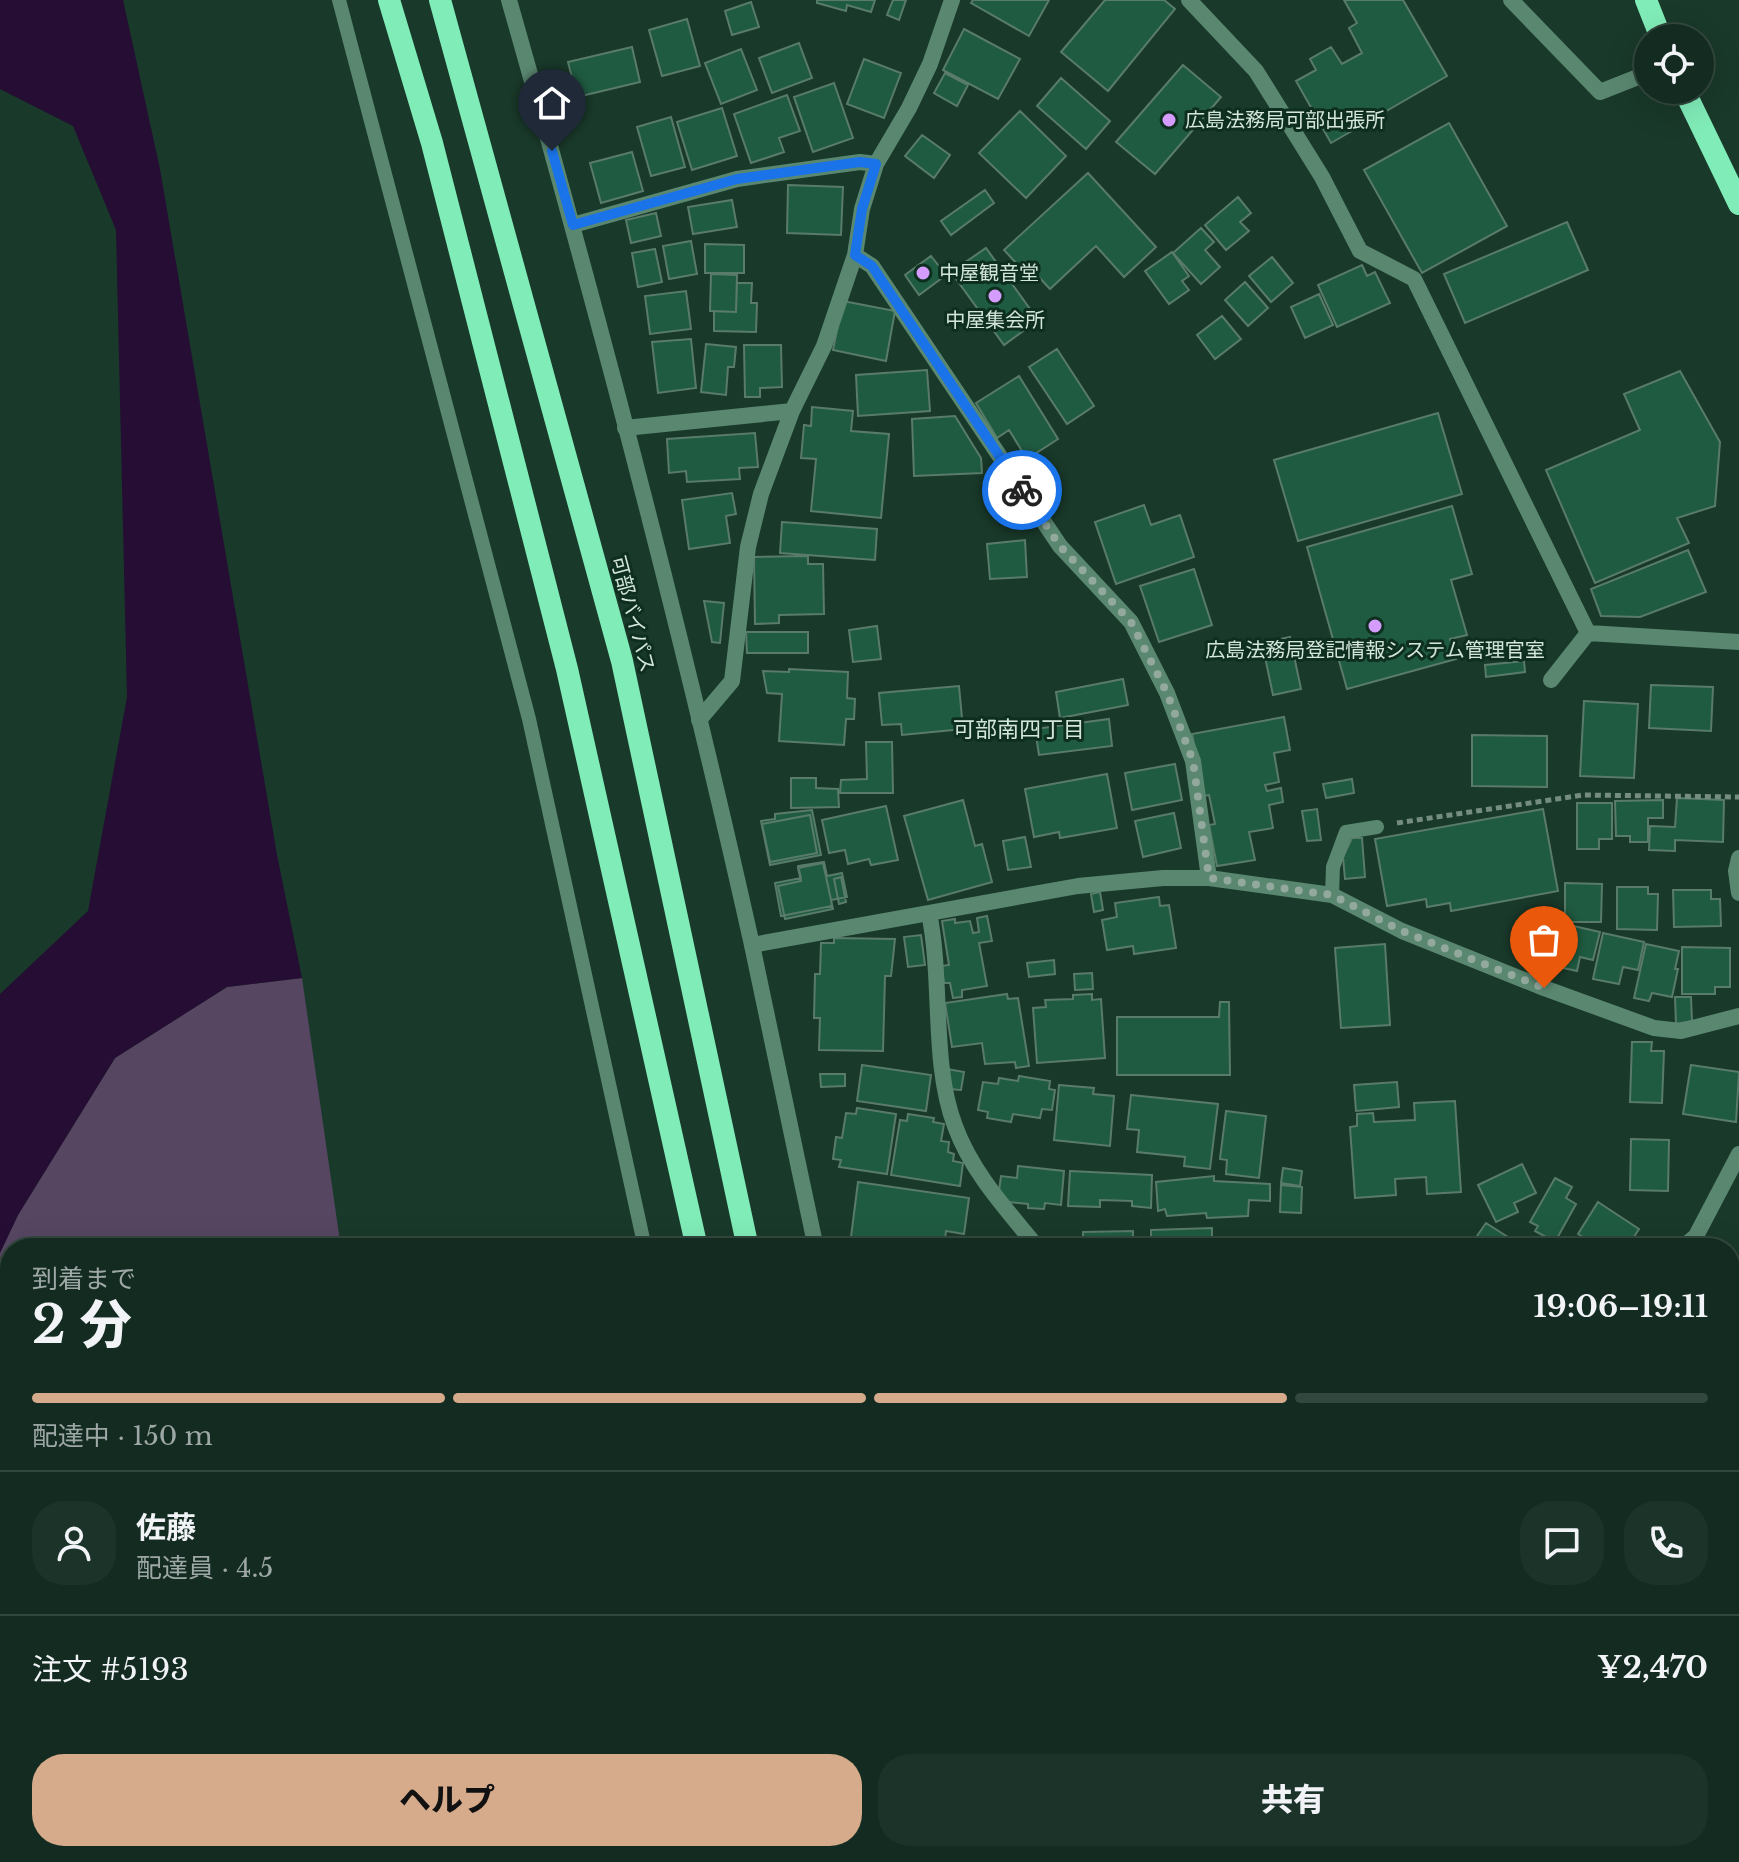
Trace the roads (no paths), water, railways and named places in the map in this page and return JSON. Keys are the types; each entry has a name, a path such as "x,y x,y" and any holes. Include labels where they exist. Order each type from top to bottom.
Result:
{"highway":[{"path":"389,0 432,143 567,669 695,1238"},
{"name":"可部バイパス","path":"440,0 622,661 746,1238"},
{"path":"1646,0 1655,24"},
{"path":"1691,104 1739,204"}],"street":[{"path":"509,0 573,225 699,720 752,945 814,1238"},
{"path":"699,720 732,681 748,547 761,494 792,411 824,346 855,255 862,209 876,164 920,86 952,0"},
{"path":"1189,0 1256,71 1322,177 1360,251 1414,279 1588,633"},
{"path":"1511,0 1600,92 1634,79"},
{"path":"573,225 737,179 860,162 876,164"},
{"path":"855,255 872,266 1060,546 1131,622 1167,693 1193,761 1209,878"},
{"path":"625,428 792,411"},
{"path":"1588,633 1739,642"},
{"path":"1551,680 1588,633"},
{"path":"1739,858 1736,871 1739,893"},
{"path":"752,945 1078,886 1163,878 1209,878 1332,895 1402,931 1654,1028 1681,1031 1739,1016"},
{"path":"929,913 935,944 942,1070 955,1126 987,1186 1030,1238"},
{"path":"1694,1238 1739,1154"}],"lane":[{"path":"339,0 529,719 643,1238"},
{"path":"1332,895 1333,867 1346,832 1377,827"}],"place":[{"name":"広島法務局可部出張所","path":"1169,120"},
{"name":"中屋観音堂","path":"923,273"},
{"name":"中屋集会所","path":"995,296"},
{"name":"広島法務局登記情報システム管理官室","path":"1375,626"}],"district":[{"name":"可部南四丁目","path":"1019,729"}]}
